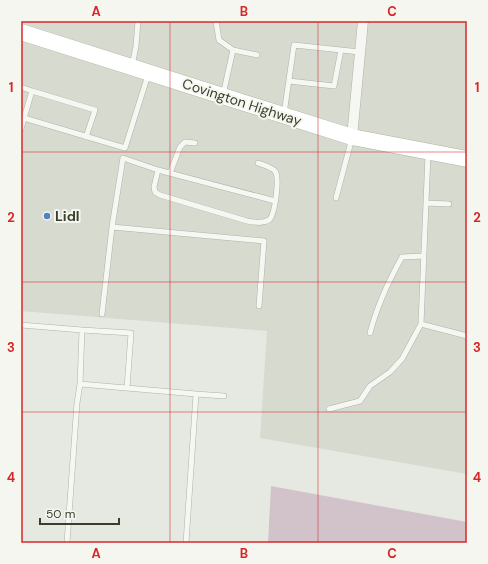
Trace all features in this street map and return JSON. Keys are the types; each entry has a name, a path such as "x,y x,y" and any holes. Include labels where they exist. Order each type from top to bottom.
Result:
{"main road":[{"name":"Covington Highway","path":"21,32 352,137 428,153 467,159"}],"street":[{"path":"352,137 363,21"}],"lane":[{"path":"131,67 136,46 138,21"},
{"path":"216,21 219,40 233,50 257,55"},
{"path":"284,115 294,44 360,52"},
{"path":"223,96 233,50"},
{"path":"289,81 334,86 341,50"},
{"path":"24,118 125,148 149,72"},
{"path":"21,88 95,110 86,137"},
{"path":"21,129 32,91"},
{"path":"336,198 352,137"},
{"path":"170,173 180,147 186,142 195,143"},
{"path":"329,409 360,401 370,386 390,372 402,359 422,324 428,153"},
{"path":"102,314 112,226 122,158 158,170 275,200"},
{"path":"158,170 154,187 156,192 198,207 247,221 260,223 269,219 273,213 278,179 276,172 258,163"},
{"path":"426,203 448,204"},
{"path":"112,226 264,241 260,306"},
{"path":"370,333 375,312 390,278 402,257 424,256"},
{"path":"422,324 467,336"},
{"path":"21,325 131,333 127,388"},
{"path":"67,543 77,403 80,384 82,330"},
{"path":"80,384 224,396"},
{"path":"186,543 196,394"}],"shaded area":[{"path":"21,21 467,21 467,474 260,438 267,331 21,311"},
{"path":"271,486 467,522 467,543 268,543"}],"place":[{"name":"Lidl","path":"47,216"}]}
